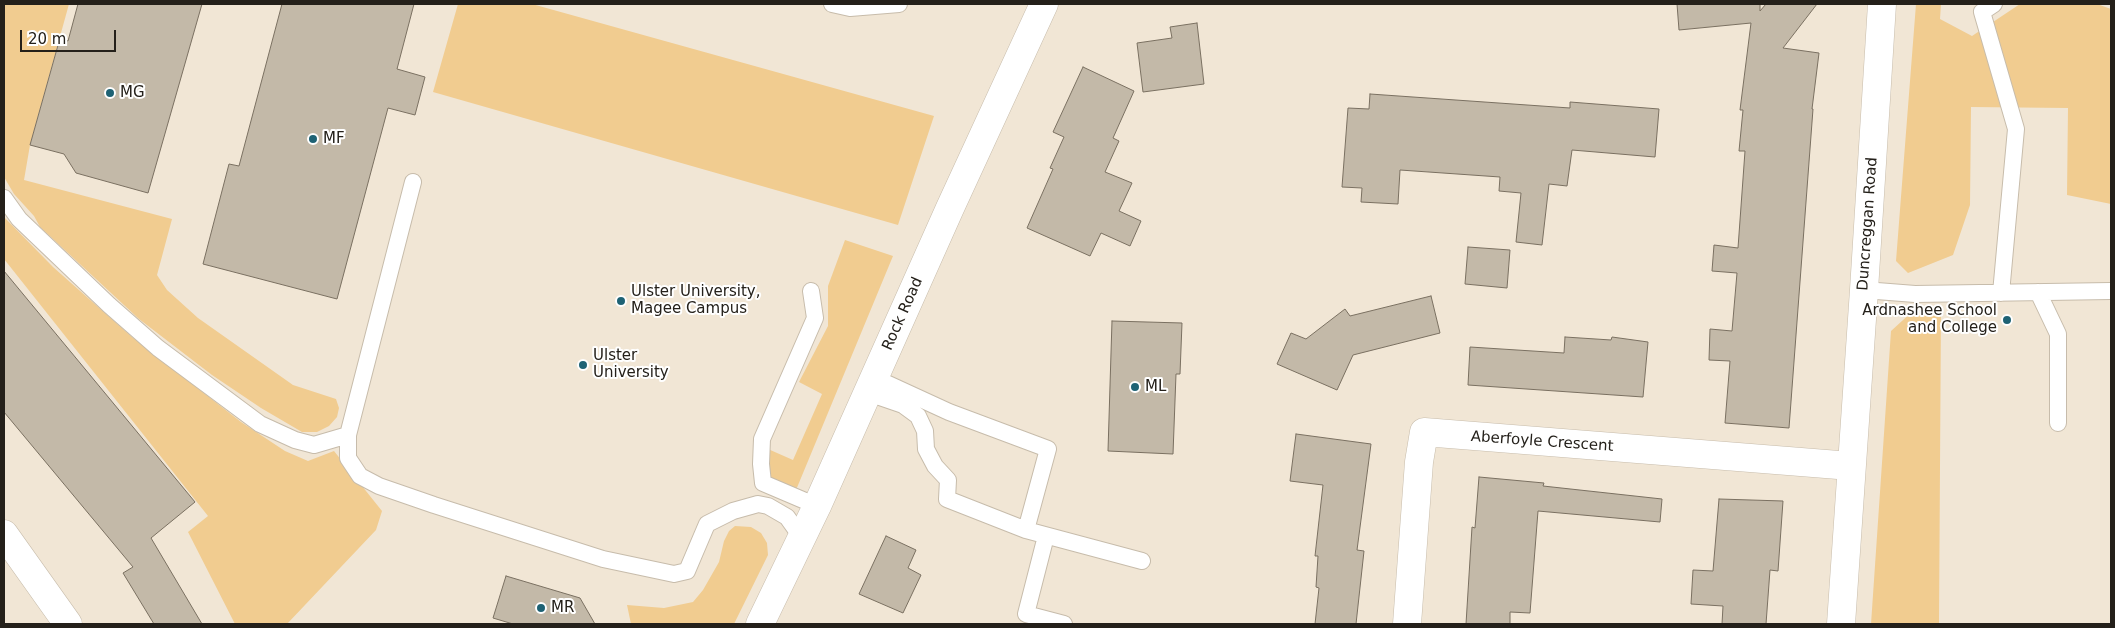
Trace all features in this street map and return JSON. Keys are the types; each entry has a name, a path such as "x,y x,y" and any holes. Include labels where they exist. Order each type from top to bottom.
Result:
{"main road":[{"name":"Rock Road","path":"760,624 817,506 950,208 1044,4"},
{"name":"Duncreggan Road","path":"1841,624 1882,4"},
{"name":"Aberfoyle Crescent","path":"1407,624 1419,462 1424,432 1852,466"},
{"path":"4,534 68,624"}],"lane":[{"path":"832,4 850,8 899,4"},
{"path":"1994,4 1982,12 2016,129 2001,293"},
{"path":"413,182 348,435 348,458 360,476 379,486 434,505 612,560 674,574 687,571 707,524 733,511 758,504 768,506 787,517 802,538"},
{"path":"4,198 19,218 109,305 158,348 260,424 295,440 314,445 348,435"},
{"path":"1864,290 1915,294 2111,291"},
{"path":"811,291 815,318 762,439 761,464 764,483 817,506"},
{"path":"2038,292 2058,334 2058,423"},
{"path":"871,386 949,412 1048,449 1026,530"},
{"path":"871,386 918,416 924,431 926,449 934,466 948,480 947,499 1026,530 1142,561"},
{"path":"1046,536 1026,614 1064,624"}],"shaded area":[{"path":"4,4 69,4 30,145 24,180 172,219 157,275 167,290 198,318 293,385 336,399 339,408 337,417 329,426 317,432 302,432 261,408 212,375 139,319 40,227 34,216 14,194 4,177"},
{"path":"458,4 532,4 934,116 898,225 433,92"},
{"path":"1916,4 1941,4 1940,19 1972,36 2020,4 2097,4 2111,9 2111,204 2067,195 2068,108 1971,107 1970,205 1953,255 1908,273 1896,261"},
{"path":"4,217 53,267 132,337 241,422 285,451 308,461 334,451 382,511 376,530 287,624 235,624 188,532 208,516 4,259"},
{"path":"845,240 893,256 796,490 767,477 768,449 793,460 822,394 799,382 828,326 828,286"},
{"path":"1941,309 1939,624 1871,624 1891,331 1914,310"},
{"path":"735,526 751,527 761,533 767,543 768,555 734,624 631,624 627,605 664,608 693,602 703,590 719,562 724,541 729,531"}],"building":[{"name":"MG","path":"78,4 202,4 148,193 76,173 64,154 30,145 60,38 68,41"},
{"name":"MF","path":"282,4 414,4 397,69 425,77 415,115 388,108 337,299 203,264 229,164 239,166"},
{"path":"1677,4 1760,4 1760,11 1766,4 1817,4 1783,48 1819,53 1812,109 1789,428 1725,423 1730,361 1709,360 1710,329 1732,331 1737,273 1712,271 1714,245 1738,248 1745,151 1739,151 1743,110 1740,110 1751,23 1679,30"},
{"path":"1197,23 1204,84 1143,92 1137,43 1172,38 1170,27"},
{"path":"1083,67 1134,91 1113,138 1119,141 1105,172 1132,183 1119,211 1141,221 1130,246 1101,233 1090,256 1027,228 1053,169 1050,168 1064,137 1053,132"},
{"path":"1370,94 1570,108 1570,102 1659,109 1655,157 1572,150 1567,186 1549,184 1542,245 1516,242 1521,193 1499,191 1500,177 1400,170 1398,204 1361,202 1362,188 1342,187 1348,108 1369,109"},
{"path":"1468,247 1510,250 1507,288 1465,284"},
{"path":"4,271 195,502 151,538 202,624 154,624 123,573 133,567 4,412"},
{"path":"1431,296 1440,333 1353,355 1337,390 1277,364 1291,333 1306,339 1345,309 1350,316"},
{"name":"ML","path":"1112,321 1182,323 1180,374 1176,374 1173,454 1108,451"},
{"path":"1565,337 1611,340 1612,337 1648,342 1643,397 1468,385 1470,347 1564,353"},
{"path":"1296,434 1371,444 1357,550 1364,551 1356,624 1315,624 1319,588 1316,587 1318,556 1315,556 1323,485 1290,481"},
{"path":"1479,477 1544,483 1543,486 1662,499 1660,522 1538,511 1530,613 1510,612 1510,624 1466,624 1472,527 1475,528"},
{"path":"1719,499 1783,501 1778,571 1770,570 1766,624 1722,624 1723,606 1691,604 1693,570 1713,571"},
{"path":"886,536 916,550 908,568 921,575 903,613 859,594"},
{"name":"MR","path":"506,576 580,598 595,624 513,624 493,618"}],"place":[{"name":"MG","path":"110,93"},
{"name":"MF","path":"313,139"},
{"name":"Ulster University, Magee Campus","path":"621,301"},
{"name":"Ardnashee School and College","path":"2007,320"},
{"name":"Ulster University","path":"583,365"},
{"name":"ML","path":"1135,387"},
{"name":"MR","path":"541,608"}]}
